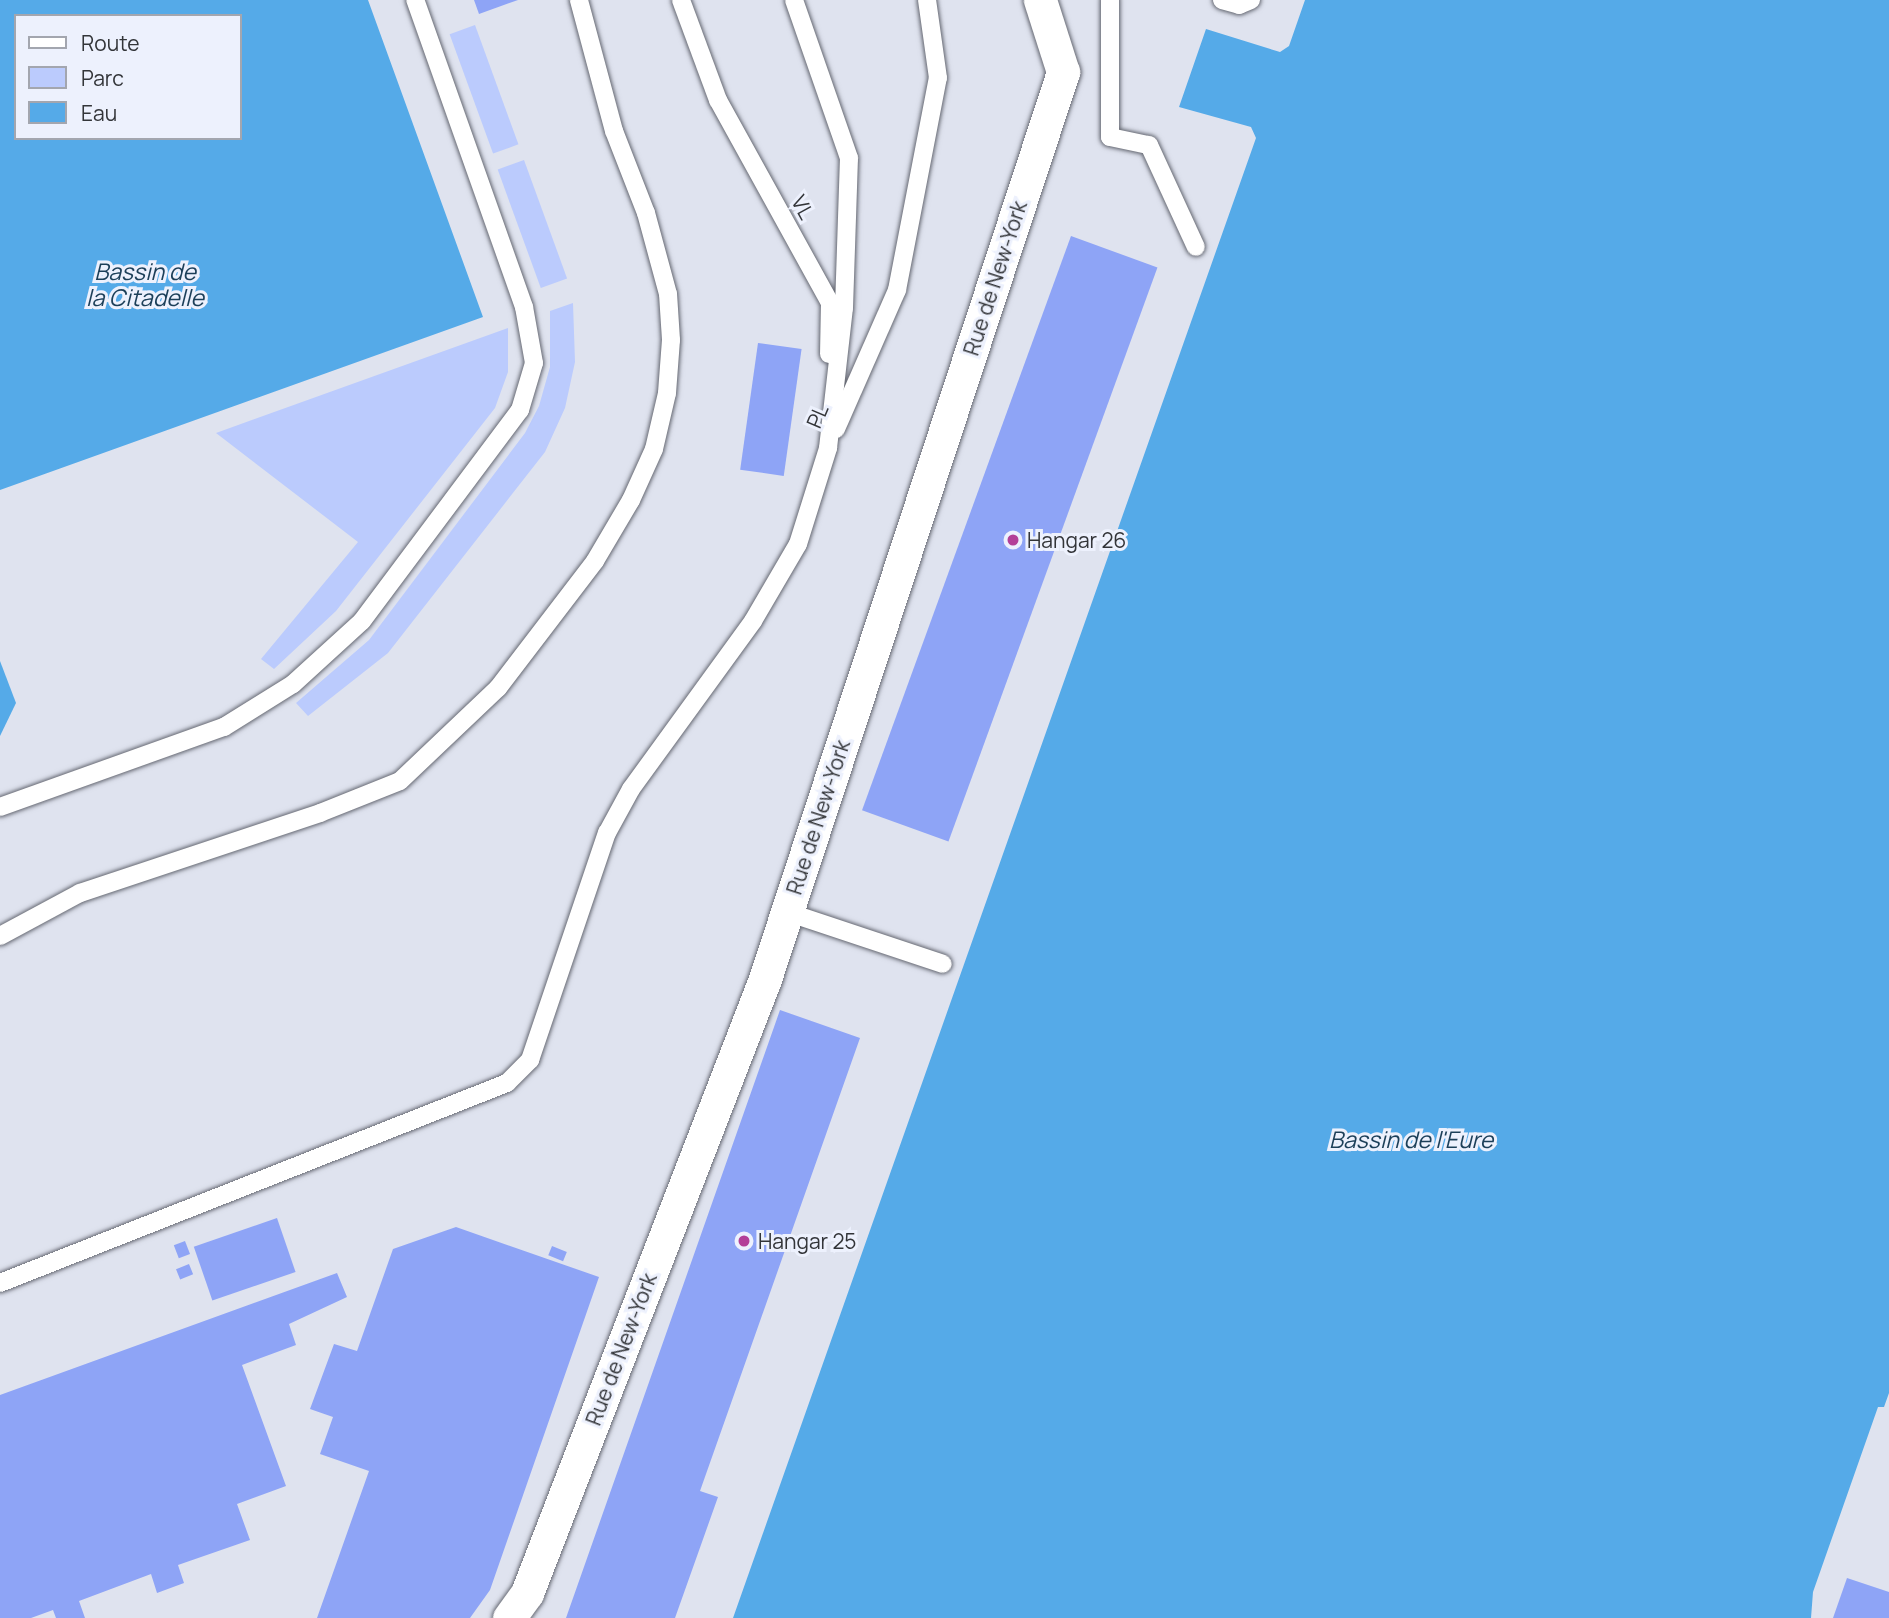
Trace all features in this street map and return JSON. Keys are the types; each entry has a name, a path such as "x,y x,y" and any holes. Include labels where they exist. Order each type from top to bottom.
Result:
{"street":[{"name":"Rue de New-York","path":"509,1618 527,1592 787,912 1063,72 1040,0"}],"lane":[{"path":"0,807 224,727 293,684 362,621 520,410 534,363 524,307 415,0"},
{"path":"0,936 80,893 320,813 400,781 498,688 595,561 631,500 654,449 667,393 671,340 661,267 646,213 614,131 579,0"},
{"name":"VL","path":"681,0 718,100 830,303 828,448"},
{"name":"PL","path":"794,0 849,158 844,308 828,448"},
{"name":"PL","path":"828,448 897,289 938,78 927,0"},
{"path":"1110,0 1110,137 1149,145 1196,247"},
{"path":"1222,0 1239,5 1251,0"},
{"path":"0,1283 507,1083 530,1060 607,833 631,789 753,621 798,544 828,448"},
{"path":"787,912 943,964"}],"green space":[{"path":"475,25 518,144 493,154 450,34"},
{"path":"524,160 567,278 541,288 498,170"},
{"path":"573,303 575,362 565,408 545,452 388,653 308,716 296,703 369,640 525,433 539,406 550,367 550,311"},
{"path":"508,328 508,372 495,408 336,611 274,669 261,659 358,542 216,433"}],"water":[{"name":"Bassin de la Citadelle","path":"0,0 368,0 483,317 0,490"},
{"name":"Bassin de l'Eure","path":"1305,0 1889,0 1889,1393 1884,1407 1878,1407 1813,1592 1811,1618 733,1618 1256,138 1251,127 1179,107 1206,29 1280,52 1289,46"},
{"path":"0,661 16,703 0,736"}],"building":[{"path":"474,0 518,0 479,14"},
{"name":"Hangar 26","path":"1071,236 1157,267 948,842 862,810"},
{"path":"758,343 802,349 784,476 740,470"},
{"name":"Hangar 25","path":"780,1010 860,1038 700,1491 718,1497 675,1618 566,1618"},
{"path":"277,1218 296,1272 212,1301 194,1247"},
{"path":"456,1227 599,1277 490,1590 470,1618 317,1618 369,1471 320,1454 333,1417 310,1409 334,1344 357,1351 393,1249"},
{"path":"185,1241 190,1254 179,1258 174,1245"},
{"path":"552,1246 567,1252 563,1261 548,1255"},
{"path":"189,1264 193,1274 180,1279 176,1269"},
{"path":"337,1273 347,1297 289,1324 296,1345 242,1365 286,1486 237,1504 250,1540 178,1565 184,1583 157,1593 151,1574 79,1601 85,1618 56,1618 53,1610 31,1618 0,1618 0,1395"},
{"path":"1847,1578 1889,1592 1889,1618 1833,1618"}],"place":[{"name":"Hangar 26","path":"1013,540"},
{"name":"Hangar 25","path":"744,1241"}]}
